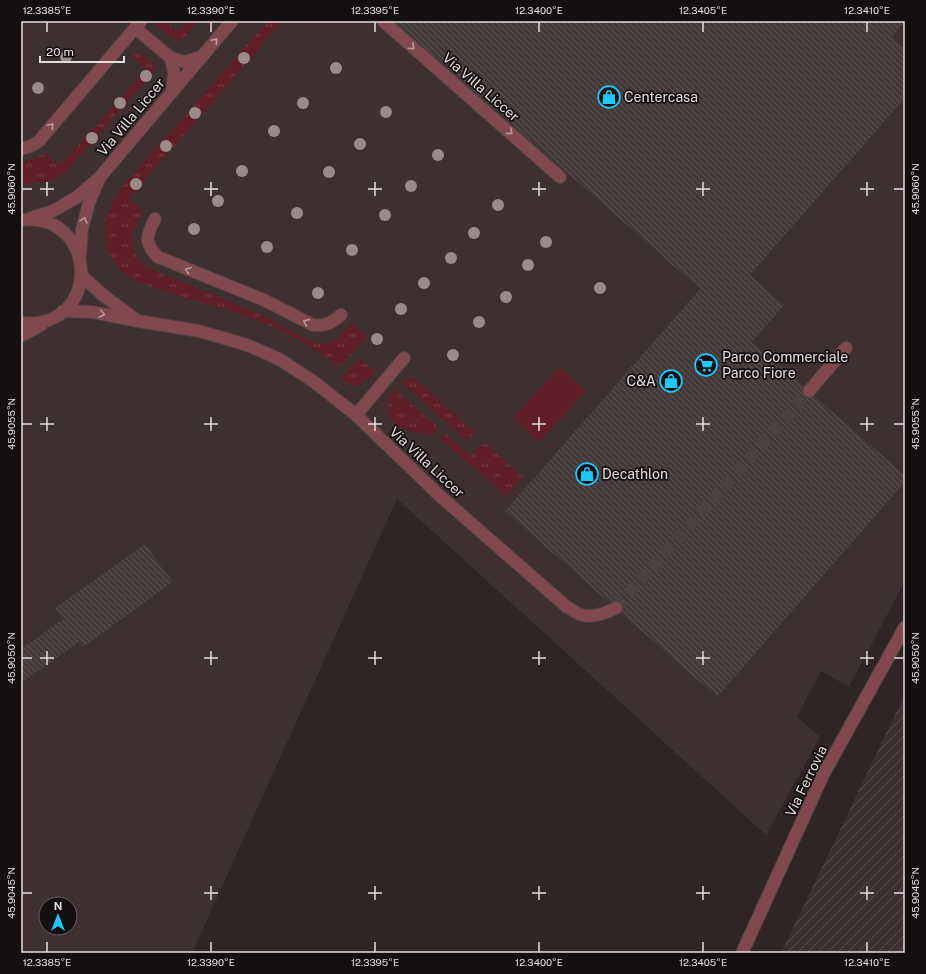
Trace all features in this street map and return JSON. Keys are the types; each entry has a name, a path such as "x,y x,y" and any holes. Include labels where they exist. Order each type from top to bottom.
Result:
{"street":[{"name":"Via Villa Liccer","path":"100,177 232,21"},
{"name":"Via Villa Liccer","path":"383,21 560,177"},
{"path":"21,149 31,146 39,141 138,25 171,58 185,62 201,58"},
{"path":"171,58 174,73 172,92"},
{"path":"24,219 53,210 77,197 100,177"},
{"path":"21,336 63,312 72,302 79,289 82,276 80,258 82,229 89,203 100,177"},
{"path":"24,219 45,221 61,229 73,242 80,258"},
{"path":"155,219 149,230 147,240 150,249 158,258 264,300 313,325 322,326 330,324 342,315"},
{"name":"Via Villa Liccer","path":"82,276 104,296 138,321"},
{"name":"Via Villa Liccer","path":"63,312 92,312 199,331 247,345 279,359 313,381 356,415 440,496 567,607 580,615 606,613 616,608"},
{"path":"21,323 34,324 50,320"},
{"path":"809,391 846,348"},
{"path":"356,415 404,358"},
{"name":"Via Ferrovia","path":"742,953 823,775 905,627"}],"shaded area":[{"path":"21,21 905,21 905,581 849,687 821,671 797,717 820,737 766,835 397,499 192,953 21,953"},
{"path":"905,694 905,953 781,953"}],"green space":[{"path":"160,21 166,21 178,32 188,21 198,21 181,41 169,36 156,25"},
{"path":"268,21 283,21 129,198 144,212 133,233 133,248 135,255 146,267 255,312 311,341 323,344 331,342 339,337 352,323 367,337 344,363 337,365 298,339 273,327 239,314 136,282 114,263 108,252 105,228 113,202 120,189"},
{"path":"134,53 144,56 156,69 64,174 50,181 21,185 21,162 46,154 60,166 146,69 130,55"},
{"path":"360,358 375,372 363,383 355,385 341,379"},
{"path":"560,367 586,391 539,442 513,418"},
{"path":"414,378 475,432 467,441 401,382 405,379"},
{"path":"394,389 438,427 431,435 406,430 394,423 390,418 387,407 390,395"},
{"path":"445,434 471,456 484,442 523,477 507,496 440,439"}],"building":[{"name":"Parco Commerciale Parco Fiore","path":"394,21 905,21 892,37 905,49 905,98 750,275 784,305 752,342 803,386 802,390 804,396 808,398 814,396 905,475 905,482 717,697 621,613 623,608 621,602 616,601 610,603 505,511 700,289"},
{"path":"145,544 173,582 83,647 79,642 21,683 21,649 63,619 55,608"}],"tunnel":[{"path":"616,608 809,391"}],"place":[{"name":"Centercasa","path":"609,97"},
{"name":"Parco Commerciale Parco Fiore","path":"706,365"},
{"name":"C&A","path":"671,381"},
{"name":"Decathlon","path":"587,474"}]}
